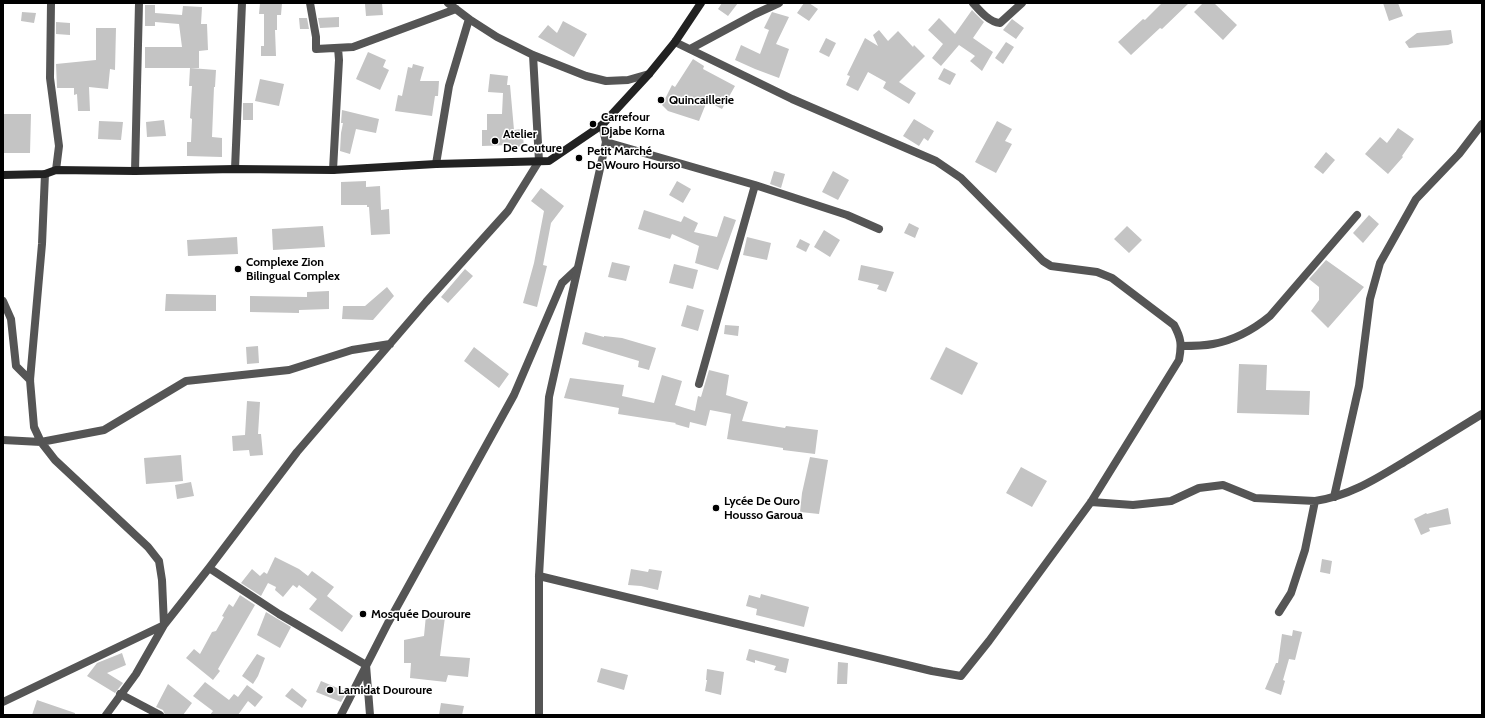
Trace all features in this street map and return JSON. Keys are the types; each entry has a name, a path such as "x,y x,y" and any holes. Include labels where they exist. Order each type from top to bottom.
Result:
{"main road":[{"path":"3,175 45,174 56,170 333,170 436,164 549,161 602,125 649,74 675,42 701,3"}],"street":[{"path":"51,3 50,78 59,146 56,170"},
{"path":"135,171 139,3"},
{"path":"235,169 242,3"},
{"path":"310,3 316,37 316,49 352,47 456,9"},
{"path":"448,3 497,37 533,55 586,76 606,80 628,80 649,74"},
{"path":"690,49 778,3"},
{"path":"973,3 994,23 1000,23 1022,3"},
{"path":"436,164 449,86 469,19"},
{"path":"539,576 932,671 961,676 990,641 1091,502 1178,360 1181,346 1179,334 1174,324 1112,278 1097,272 1051,266 1043,262 961,178 936,161 792,99 675,42"},
{"path":"333,170 339,60 338,48"},
{"path":"106,715 136,674 164,625 297,452 426,302 508,211 539,161 533,55"},
{"path":"1334,497 1359,386 1370,299 1380,263 1416,199 1459,154 1482,124"},
{"path":"539,715 539,576 549,397 606,142 602,125"},
{"path":"606,142 754,185 847,216 879,229"},
{"path":"45,174 42,244 30,380 34,427 41,442 55,460 148,547 159,561 162,580 164,625"},
{"path":"699,384 754,185"},
{"path":"1181,346 1213,345 1244,334 1259,325 1270,316 1357,215"},
{"path":"341,715 366,665 514,395 562,283 577,269"},
{"path":"3,301 11,319 16,366 30,380"},
{"path":"3,440 41,442 104,430 186,381 290,370 352,350 390,344"},
{"path":"1091,502 1133,505 1171,501 1199,488 1223,485 1255,498 1315,502 1345,494 1367,485 1482,414"},
{"path":"1279,612 1291,593 1304,550 1315,502"},
{"path":"209,568 278,614 366,665"},
{"path":"3,702 164,625"},
{"path":"366,665 370,715"},
{"path":"120,694 160,715"}],"building":[{"path":"260,3 282,3 281,15 277,15 277,30 275,30 276,56 261,56 261,46 264,46 264,14 259,14"},
{"path":"382,3 383,15 366,16 365,4"},
{"path":"722,3 738,3 728,16 718,9"},
{"path":"804,3 809,3 818,9 809,21 797,13"},
{"path":"1162,3 1189,3 1162,29 1160,28 1131,55 1118,42 1143,19 1145,20"},
{"path":"1203,3 1214,3 1237,25 1223,40 1194,12"},
{"path":"1383,3 1398,3 1403,16 1389,21"},
{"path":"145,5 155,5 155,13 182,15 183,6 202,7 201,24 207,24 208,50 199,51 199,68 145,68 145,47 182,47 179,24 155,22 155,26 145,26"},
{"path":"972,10 984,22 973,38 993,52 982,71 970,61 975,56 959,45 941,66 932,58 943,44 928,30 939,18 955,34"},
{"path":"22,12 36,13 34,23 21,21"},
{"path":"772,12 789,17 776,44 789,49 779,78 735,60 741,45 760,54 769,30 764,28"},
{"path":"339,17 339,27 320,28 318,18"},
{"path":"299,18 307,18 309,29 300,29"},
{"path":"1012,19 1024,28 1016,39 1003,30"},
{"path":"563,21 587,34 574,57 538,37 548,25 557,33"},
{"path":"56,22 70,23 70,35 56,34"},
{"path":"96,28 116,28 115,70 110,69 108,89 89,87 90,111 78,111 77,94 74,95 74,88 57,88 56,64 96,60"},
{"path":"879,30 888,41 898,31 913,47 914,45 925,56 899,82 916,93 909,104 883,88 886,82 868,72 858,91 846,85 850,76 847,75 865,38 878,46 873,35"},
{"path":"1451,30 1453,43 1448,45 1409,48 1405,42 1417,33"},
{"path":"826,38 836,43 829,57 819,52"},
{"path":"1006,42 1014,47 1003,64 995,58"},
{"path":"368,52 386,60 383,67 389,70 380,90 356,79"},
{"path":"693,59 704,66 703,69 735,86 722,109 707,101 699,121 668,111 662,105 672,85 675,87"},
{"path":"413,64 424,67 420,81 439,81 438,96 435,96 432,116 395,111 398,95 402,96 408,67 412,68"},
{"path":"190,68 216,70 212,137 222,138 222,157 187,156 187,142 191,142 192,119 190,118 192,86 189,86"},
{"path":"944,68 956,74 950,85 938,79"},
{"path":"490,74 508,76 507,85 510,85 514,130 522,129 524,146 510,148 510,145 482,146 482,130 487,130 487,114 502,114 503,93 488,92"},
{"path":"260,79 284,84 279,106 255,101"},
{"path":"243,103 253,103 253,120 243,120"},
{"path":"342,110 379,119 376,133 356,129 350,154 340,151 343,123 341,123"},
{"path":"3,114 31,114 30,153 3,153"},
{"path":"914,119 934,131 928,141 924,138 919,146 903,136"},
{"path":"164,120 166,136 147,137 146,122"},
{"path":"99,121 123,122 121,140 98,139"},
{"path":"997,121 1012,129 1005,141 1012,144 996,173 975,162"},
{"path":"1398,128 1414,139 1402,156 1403,157 1388,174 1365,154 1380,137 1387,143"},
{"path":"1326,152 1335,160 1323,174 1314,167"},
{"path":"774,171 785,174 781,188 770,184"},
{"path":"833,171 849,180 838,200 822,192"},
{"path":"366,181 366,187 380,186 381,210 389,209 390,234 371,235 369,207 367,207 367,205 341,205 341,182"},
{"path":"677,181 691,189 683,203 669,195"},
{"path":"541,188 564,206 551,223 543,265 547,266 537,307 523,303 534,263 544,211 531,201"},
{"path":"644,210 681,222 684,216 698,223 694,232 717,237 724,216 736,220 718,270 695,263 699,246 672,234 670,239 638,229"},
{"path":"1369,215 1379,224 1363,243 1353,233"},
{"path":"909,223 919,228 915,238 904,233"},
{"path":"323,226 325,247 273,250 272,229"},
{"path":"1127,226 1142,240 1129,253 1114,239"},
{"path":"824,230 840,240 830,257 814,247"},
{"path":"237,237 238,254 188,256 187,240"},
{"path":"747,237 771,243 767,260 743,255"},
{"path":"800,239 810,244 806,252 796,247"},
{"path":"1326,260 1364,287 1328,328 1311,311 1319,300 1319,287 1309,279"},
{"path":"612,262 630,266 626,281 608,277"},
{"path":"674,264 698,270 693,289 669,283"},
{"path":"861,265 894,272 886,292 877,289 879,285 858,280"},
{"path":"465,269 473,276 448,303 441,297"},
{"path":"387,287 394,296 373,320 342,319 343,306 365,306"},
{"path":"329,291 329,309 299,310 299,313 250,312 250,296 307,297 307,292"},
{"path":"166,294 216,295 216,311 165,311"},
{"path":"687,305 704,310 698,331 681,326"},
{"path":"725,325 739,326 738,336 724,334"},
{"path":"585,332 604,337 622,338 656,348 649,370 638,367 639,361 582,344"},
{"path":"258,346 259,363 247,364 246,347"},
{"path":"474,347 509,374 499,388 464,361"},
{"path":"946,347 978,363 962,395 930,379"},
{"path":"1239,364 1267,365 1266,390 1310,391 1309,415 1237,413"},
{"path":"709,370 729,375 726,395 748,402 742,421 785,428 786,426 818,430 815,454 783,450 783,448 727,439 731,414 710,410 706,426 690,422 689,428 675,424 676,423 618,414 619,408 564,398 570,378 624,385 622,396 654,403 662,375 682,381 675,405 695,411 698,396 701,397"},
{"path":"247,401 260,402 258,434 261,434 263,455 250,456 249,450 233,451 232,436 245,435"},
{"path":"181,455 183,481 146,484 144,458"},
{"path":"810,457 828,460 819,514 800,512 802,493"},
{"path":"1021,467 1047,481 1032,507 1006,493"},
{"path":"191,482 194,496 177,499 175,485"},
{"path":"1448,508 1451,524 1429,528 1430,531 1421,535 1414,519 1426,513"},
{"path":"275,557 299,569 308,576 312,571 334,587 327,596 353,616 342,632 309,609 317,599 299,585 297,588 293,585 283,597 275,590 276,587 268,583 261,596 241,583 252,569 260,576 264,572 267,574"},
{"path":"1322,559 1332,561 1330,574 1320,572"},
{"path":"631,569 648,572 649,569 662,571 658,590 628,585"},
{"path":"761,594 809,607 804,627 756,615 757,609 746,606 749,595 760,598"},
{"path":"240,595 255,605 218,669 220,671 213,680 186,658 194,649 200,654 212,632 216,631 229,604 233,607"},
{"path":"266,612 291,627 280,648 257,635"},
{"path":"426,615 445,617 440,656 470,658 468,677 448,675 446,682 410,678 411,663 404,663 404,640 424,636"},
{"path":"1293,630 1302,632 1295,660 1289,659 1283,680 1285,681 1281,695 1265,689 1276,663 1278,663 1282,634 1292,636"},
{"path":"749,649 789,659 786,673 774,670 776,666 755,660 755,663 746,660"},
{"path":"122,653 126,665 107,673 123,683 115,693 87,676 97,663"},
{"path":"257,654 265,658 253,684 242,676"},
{"path":"838,662 848,663 847,684 837,684"},
{"path":"601,668 628,675 624,690 597,682"},
{"path":"707,669 724,672 721,695 705,691"},
{"path":"321,681 347,692 341,702 316,692"},
{"path":"205,682 229,700 234,694 238,697 247,685 263,697 255,707 248,701 238,715 210,715 213,711 193,696"},
{"path":"168,684 192,703 183,715 165,715 163,710 156,707"},
{"path":"292,688 307,700 302,708 285,696"},
{"path":"37,700 75,713 75,715 32,715"},
{"path":"441,703 464,706 462,715 439,715"}],"place":[{"name":"Quincaillerie","path":"661,100"},
{"name":"Carrefour Djabe Korna","path":"593,124"},
{"name":"Atelier De Couture","path":"495,141"},
{"name":"Petit Marché De Wouro Hourso","path":"579,158"},
{"name":"Complexe Zion Bilingual Complex","path":"238,269"},
{"name":"Lycée De Ouro Housso Garoua","path":"716,508"},
{"name":"Mosquée Douroure","path":"363,614"},
{"name":"Lamidat Douroure","path":"330,690"}]}
